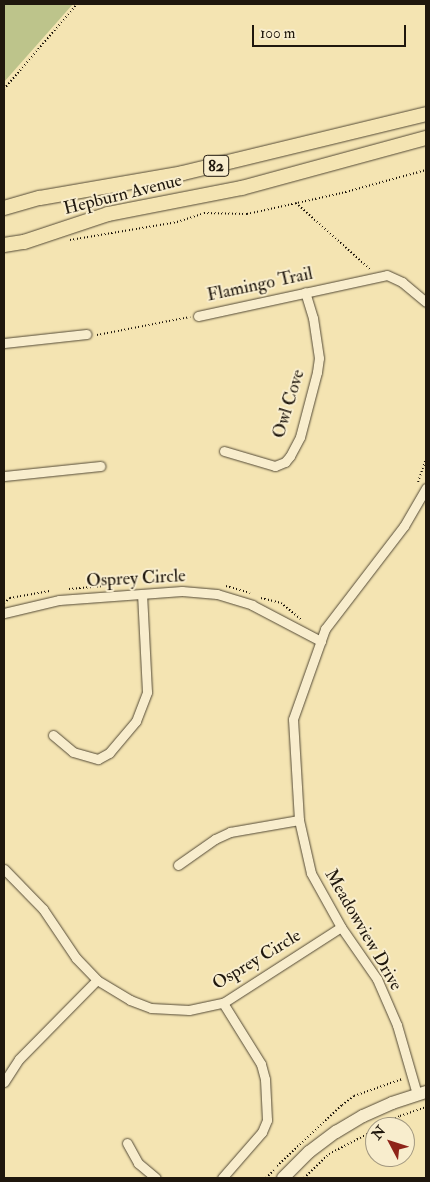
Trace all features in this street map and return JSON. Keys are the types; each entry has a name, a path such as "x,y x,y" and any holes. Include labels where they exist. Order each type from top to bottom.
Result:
{"main road":[{"name":"Hepburn Avenue","path":"4,208 40,198 183,173 426,114"},
{"name":"Hepburn Avenue","path":"4,245 24,242 108,214 242,188 426,138"},
{"path":"283,1178 309,1152 336,1132 363,1116 422,1093"}],"street":[{"name":"Flamingo Trail","path":"198,316 387,275 402,282 426,302"},
{"name":"Owl Cove","path":"224,451 275,466 285,462 300,437 317,372 318,358 314,318 305,292"},
{"path":"4,343 87,334"},
{"path":"4,476 100,466"},
{"name":"Meadowview Drive","path":"422,1093 397,1024 377,979 341,927 311,873 300,820 293,719 325,629 404,526 426,488"},
{"name":"Osprey Circle","path":"4,613 59,600 182,590 217,594 252,605 321,641"},
{"path":"53,735 73,752 98,759 109,753 136,721 147,692 142,594"},
{"path":"178,865 215,839 230,832 300,820"},
{"name":"Osprey Circle","path":"4,869 44,909 76,958 97,980 130,1000 151,1008 188,1010 223,1003 341,927"},
{"path":"4,1082 8,1068 97,980"},
{"path":"222,1178 262,1132 267,1120 265,1079 262,1064 223,1003"},
{"path":"127,1143 138,1163 156,1178"}],"path":[{"path":"4,89 77,4"},
{"path":"61,242 177,222 204,213 247,214 426,170"},
{"path":"296,203 379,276"},
{"name":"Flamingo Trail","path":"87,334 98,335 198,316"},
{"path":"415,488 426,459"},
{"path":"224,585 251,594"},
{"path":"66,589 113,586"},
{"path":"4,603 10,598 57,590"},
{"path":"259,597 281,604 306,622"},
{"path":"398,1117 426,1107"},
{"path":"304,1178 329,1154 365,1135"}],"green space":[{"path":"4,4 73,4 4,82"}]}
